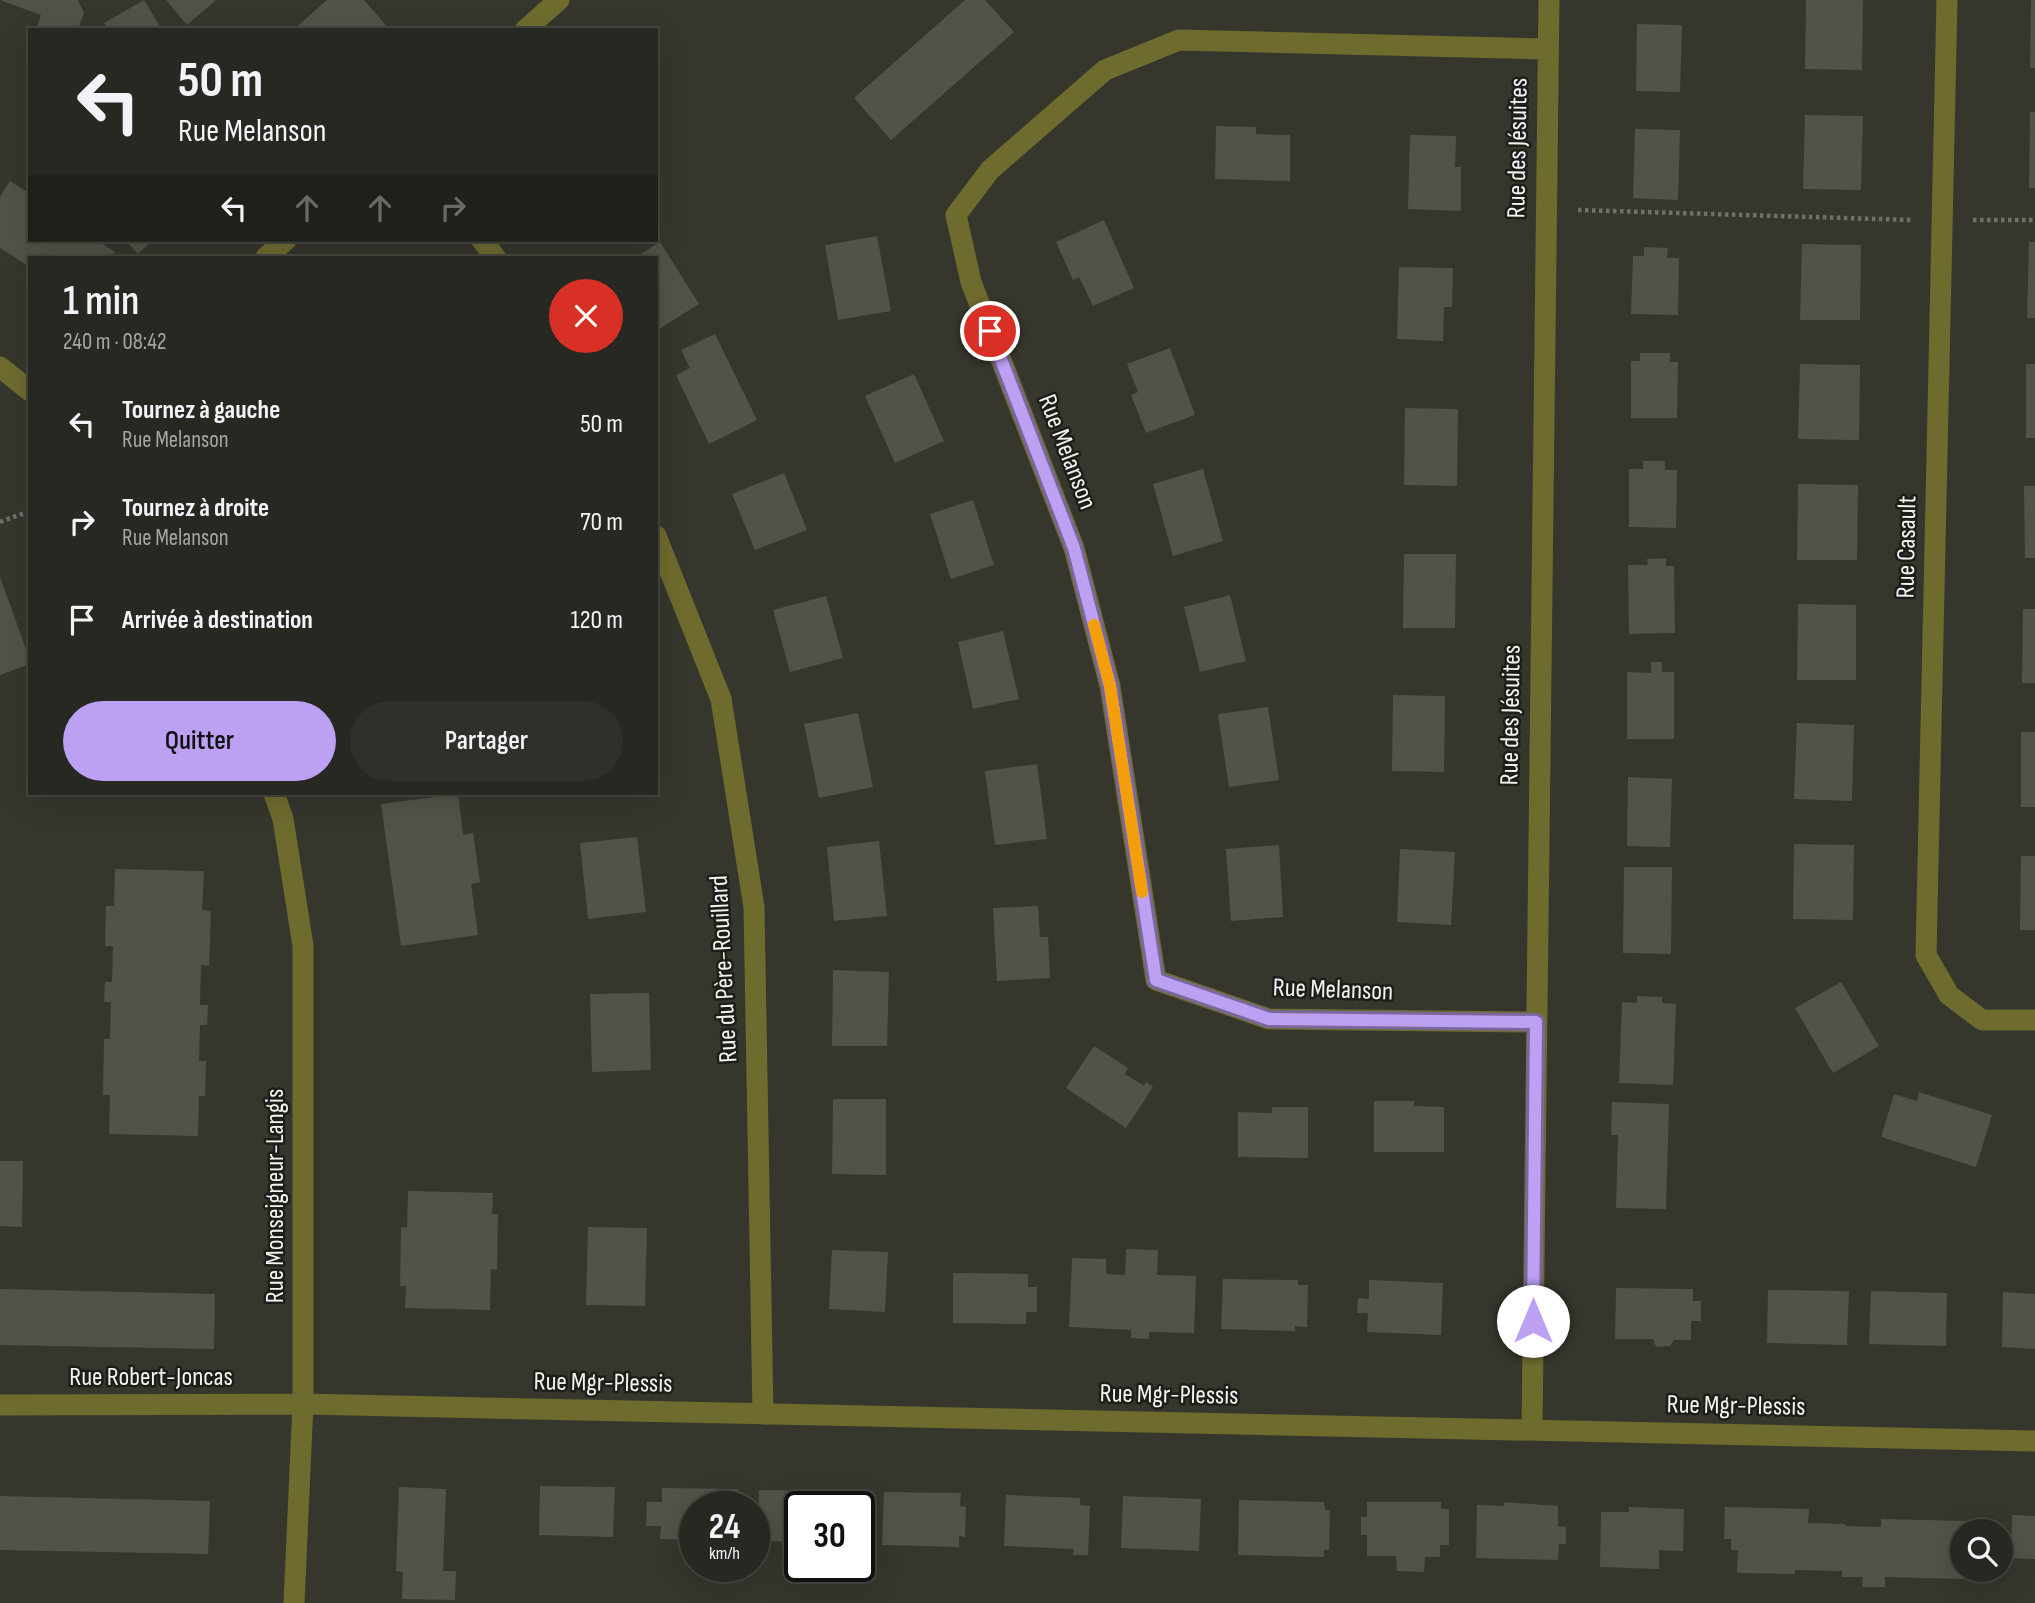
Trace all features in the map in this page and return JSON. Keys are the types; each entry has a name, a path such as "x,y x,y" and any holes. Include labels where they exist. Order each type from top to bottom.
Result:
{"street":[{"path":"527,28 559,0"},
{"name":"Rue des Jésuites","path":"1532,1430 1549,0"},
{"name":"Rue Casault","path":"1947,0 1926,955 1949,995 1982,1020 2035,1020"},
{"name":"Rue Melanson","path":"1536,1022 1269,1019 1156,980 1110,686 1074,548 971,282 956,215 990,170 1105,69 1179,40 1547,49"},
{"path":"266,256 284,242"},
{"path":"484,242 494,256"},
{"path":"0,367 28,389"},
{"name":"Rue du Père-Rouillard","path":"658,541 721,699 754,906 763,1414"},
{"name":"Rue Monseigneur-Langis","path":"275,795 283,819 303,946 303,1404 294,1603"},
{"name":"Rue Mgr-Plessis","path":"303,1404 2035,1441"},
{"name":"Rue Robert-Joncas","path":"0,1405 303,1404"}],"path":[{"path":"1546,209 1942,221 2035,220"},
{"path":"0,522 28,511"}],"building":[{"path":"0,0 78,0 84,13 79,28 37,28 41,15"},
{"path":"144,0 161,28 107,28 104,23"},
{"path":"166,0 216,0 187,25"},
{"path":"327,0 364,0 388,28 295,28"},
{"path":"965,0 985,0 1014,32 891,140 854,98"},
{"path":"1806,0 1863,0 1862,70 1805,69"},
{"path":"2031,0 2035,0 2035,68 2030,68"},
{"path":"1637,24 1682,25 1680,92 1636,91"},
{"path":"2030,112 2035,112 2035,188 2029,188"},
{"path":"1805,115 1863,116 1861,190 1803,189"},
{"path":"1216,126 1256,127 1256,134 1290,135 1290,181 1215,179"},
{"path":"1635,129 1680,130 1678,200 1633,198"},
{"path":"1410,135 1456,136 1455,167 1461,167 1461,211 1408,209"},
{"path":"10,181 28,193 28,242 99,242 115,252 112,256 28,256 28,266 0,248 0,197"},
{"path":"1104,220 1134,288 1093,306 1079,277 1073,280 1056,242"},
{"path":"877,236 891,311 838,320 825,245"},
{"path":"127,242 151,242 138,254"},
{"path":"660,242 699,304 658,330 658,256 638,256"},
{"path":"2029,242 2035,242 2035,318 2027,318"},
{"path":"1802,244 1861,245 1860,320 1800,320"},
{"path":"1644,247 1668,248 1667,258 1679,258 1678,315 1631,314 1633,256 1644,256"},
{"path":"1399,267 1453,268 1452,307 1444,307 1443,341 1397,339"},
{"path":"715,334 757,420 709,444 676,375 690,368 681,350"},
{"path":"1170,348 1195,415 1146,433 1131,395 1138,392 1127,364"},
{"path":"1640,353 1670,353 1670,362 1678,362 1677,418 1631,418 1631,361 1640,361"},
{"path":"1800,364 1860,365 1859,440 1798,439"},
{"path":"2026,364 2035,364 2035,438 2026,438"},
{"path":"914,374 944,441 895,463 865,396"},
{"path":"1405,408 1458,409 1457,486 1404,485"},
{"path":"1643,461 1665,461 1665,470 1677,470 1676,528 1629,527 1629,469 1643,469"},
{"path":"1203,469 1223,541 1173,556 1153,484"},
{"path":"784,473 807,530 755,550 732,494"},
{"path":"1798,484 1858,485 1857,560 1797,560"},
{"path":"2024,486 2035,486 2035,558 2025,558"},
{"path":"973,500 994,565 951,579 930,514"},
{"path":"1404,554 1456,554 1455,628 1403,628"},
{"path":"1666,558 1666,566 1674,566 1675,633 1629,634 1628,565 1648,565 1647,559"},
{"path":"0,577 28,654 28,665 0,675"},
{"path":"1230,595 1246,661 1200,672 1184,607"},
{"path":"826,596 843,658 790,672 773,610"},
{"path":"1798,604 1856,605 1856,680 1797,680"},
{"path":"2023,609 2035,609 2035,683 2022,683"},
{"path":"1003,631 1019,699 973,709 958,642"},
{"path":"1651,662 1662,662 1662,672 1674,672 1674,739 1627,739 1627,672 1651,673"},
{"path":"1393,695 1445,696 1444,772 1392,771"},
{"path":"1268,707 1279,780 1229,787 1218,714"},
{"path":"858,713 873,787 819,798 804,724"},
{"path":"1797,723 1854,725 1852,801 1794,799"},
{"path":"2021,732 2035,732 2035,807 2021,807"},
{"path":"1037,764 1047,839 995,845 985,771"},
{"path":"1628,777 1672,779 1670,847 1627,846"},
{"path":"458,795 463,835 473,833 480,882 471,884 478,935 401,946 381,804"},
{"path":"637,837 646,912 588,919 580,843"},
{"path":"879,841 887,916 834,921 827,847"},
{"path":"1794,844 1854,845 1853,920 1793,919"},
{"path":"1279,845 1283,917 1231,921 1226,849"},
{"path":"1400,849 1455,852 1451,925 1397,922"},
{"path":"2021,856 2035,856 2035,930 2020,930"},
{"path":"1624,867 1672,867 1671,954 1623,953"},
{"path":"115,869 204,871 202,910 211,911 209,966 201,965 200,1005 208,1005 207,1025 200,1025 199,1061 206,1061 205,1096 199,1096 198,1136 109,1134 110,1095 103,1095 104,1039 110,1039 111,1002 104,1002 105,982 112,982 113,946 105,946 106,906 114,906"},
{"path":"1038,906 1040,937 1048,937 1050,978 997,981 993,908"},
{"path":"833,970 889,972 887,1046 832,1046"},
{"path":"1841,982 1879,1046 1833,1073 1795,1008"},
{"path":"649,993 651,1070 592,1072 590,994"},
{"path":"1637,996 1662,997 1662,1003 1676,1004 1673,1085 1619,1083 1622,1002 1637,1003"},
{"path":"1094,1046 1128,1068 1125,1074 1144,1086 1146,1082 1153,1087 1126,1128 1066,1088"},
{"path":"1919,1092 1992,1115 1976,1167 1881,1137 1894,1094 1917,1101"},
{"path":"833,1099 886,1099 886,1175 832,1174"},
{"path":"1374,1101 1414,1101 1414,1106 1444,1107 1444,1152 1374,1152"},
{"path":"1612,1102 1669,1104 1666,1209 1616,1208 1618,1135 1611,1135"},
{"path":"1272,1107 1308,1107 1308,1158 1238,1157 1238,1112 1272,1113"},
{"path":"0,1161 23,1161 22,1227 0,1226"},
{"path":"408,1191 493,1193 492,1214 498,1214 497,1270 491,1269 490,1310 405,1308 406,1286 400,1286 401,1227 407,1228"},
{"path":"588,1227 647,1228 645,1306 586,1305"},
{"path":"1126,1249 1158,1250 1157,1275 1196,1276 1194,1333 1149,1332 1149,1339 1131,1338 1131,1330 1069,1327 1072,1258 1106,1259 1106,1274 1125,1275"},
{"path":"832,1250 888,1252 885,1312 829,1309"},
{"path":"953,1273 1028,1274 1028,1287 1037,1287 1037,1312 1026,1312 1026,1324 953,1323"},
{"path":"1223,1279 1298,1280 1298,1285 1308,1285 1307,1327 1295,1326 1295,1331 1221,1329"},
{"path":"1369,1280 1443,1283 1441,1335 1367,1332 1368,1313 1357,1313 1358,1298 1369,1299"},
{"path":"1616,1288 1693,1289 1693,1301 1701,1301 1701,1321 1691,1321 1691,1340 1674,1340 1670,1346 1656,1347 1653,1339 1615,1339"},
{"path":"0,1289 215,1294 214,1349 0,1345"},
{"path":"1768,1290 1849,1291 1847,1345 1767,1343"},
{"path":"1871,1291 1947,1293 1946,1346 1869,1344"},
{"path":"2003,1292 2035,1294 2035,1349 2002,1347"},
{"path":"540,1486 615,1487 613,1537 539,1535"},
{"path":"399,1487 446,1489 443,1571 456,1571 455,1600 402,1599 403,1572 396,1571"},
{"path":"662,1488 738,1489 679,1491 679,1540 660,1539 661,1526 646,1526 647,1502 662,1502"},
{"path":"759,1490 834,1491 784,1491 784,1542 770,1541 770,1491"},
{"path":"884,1492 961,1493 960,1506 966,1507 965,1537 959,1536 959,1547 882,1545"},
{"path":"1006,1495 1080,1498 1080,1505 1090,1506 1088,1555 1073,1555 1074,1549 1004,1546"},
{"path":"0,1496 210,1501 208,1554 0,1550"},
{"path":"1123,1496 1201,1499 1199,1551 1121,1548"},
{"path":"1239,1500 1324,1502 1325,1510 1330,1510 1329,1550 1324,1550 1324,1557 1238,1555"},
{"path":"1367,1502 1441,1502 1441,1509 1449,1509 1449,1545 1440,1545 1440,1557 1425,1557 1424,1572 1397,1571 1396,1556 1367,1556 1367,1535 1361,1535 1361,1517 1367,1517"},
{"path":"1504,1502 1558,1506 1558,1526 1566,1527 1566,1544 1559,1544 1558,1560 1476,1558 1477,1505 1504,1506"},
{"path":"1629,1507 1684,1509 1683,1551 1659,1550 1659,1569 1600,1567 1601,1512 1629,1512"},
{"path":"1725,1507 1809,1509 1808,1523 1845,1526 1881,1527 1881,1519 1950,1521 1950,1579 1885,1577 1885,1587 1862,1587 1863,1577 1842,1577 1842,1571 1795,1570 1795,1574 1737,1573 1738,1550 1731,1550 1731,1539 1724,1539"},
{"path":"2012,1515 2035,1516 2035,1559 2013,1558"}],"slow traffic":[{"path":"1094,625 1110,686 1142,892"}],"route":[{"path":"990,331 1074,548 1110,686 1156,980 1269,1019 1536,1022 1533,1321"}]}
